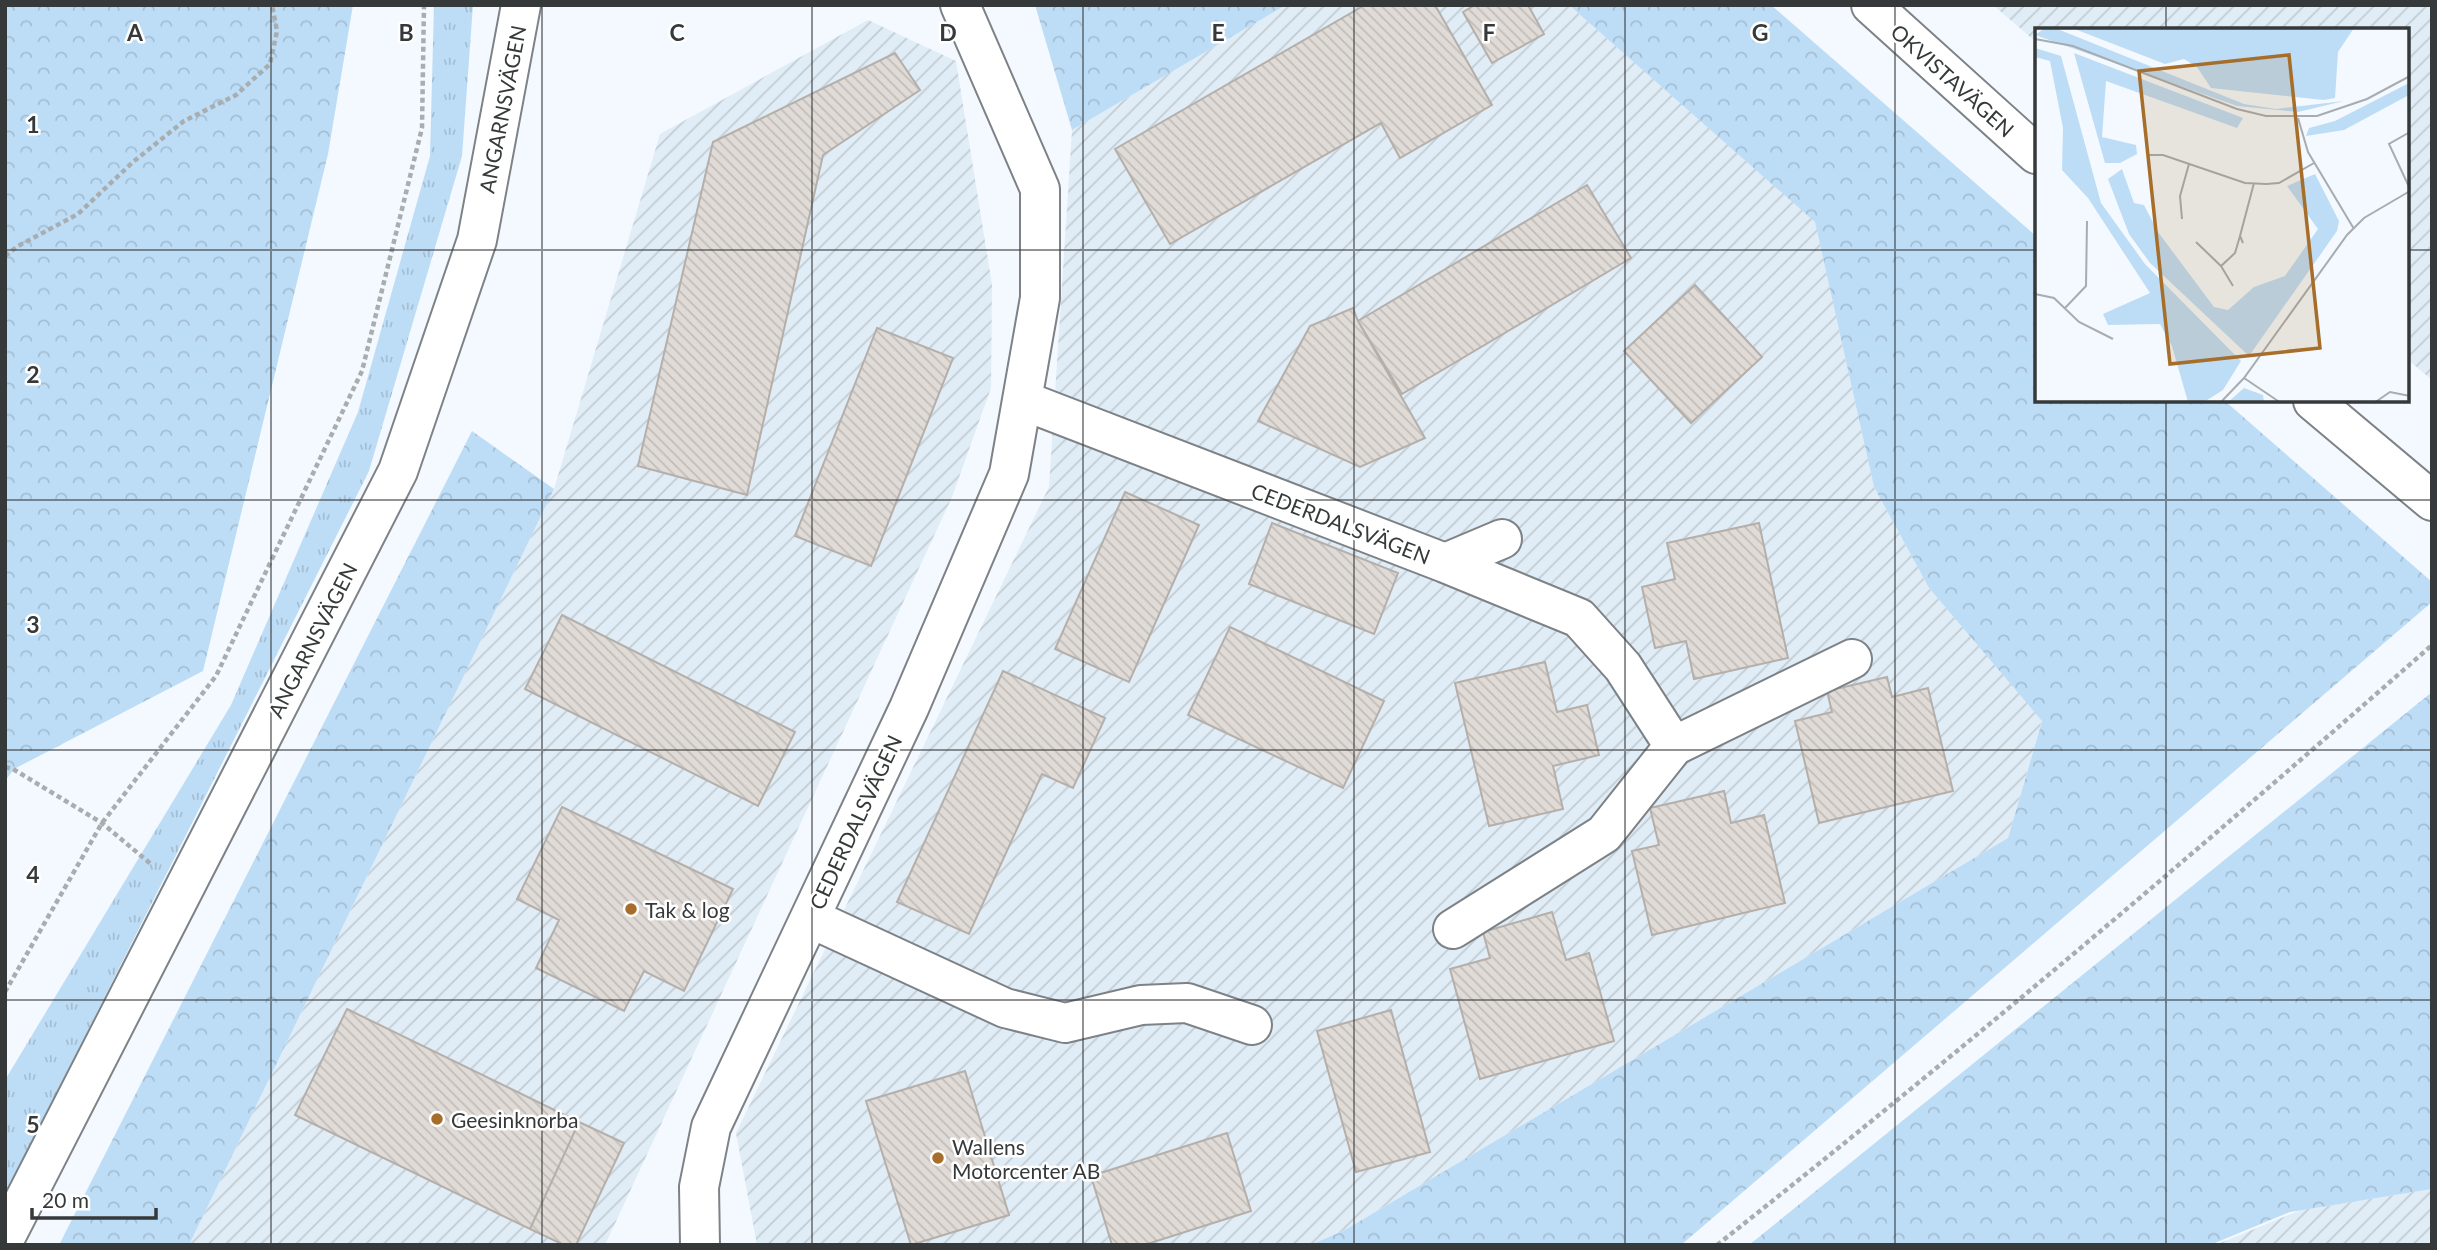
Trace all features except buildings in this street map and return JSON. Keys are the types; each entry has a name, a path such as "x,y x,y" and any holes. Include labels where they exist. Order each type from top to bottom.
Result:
{"street":[{"name":"ANGARNSVÄGEN","path":"5,1238 398,471 477,240 521,5"},
{"name":"CEDERDALSVÄGEN","path":"700,1245 699,1187 711,1127 909,708 1009,474 1040,298 1040,190 960,5"},
{"name":"OKVISTAVÄGEN","path":"1871,5 2035,153"},
{"name":"CEDERDALSVÄGEN","path":"1022,400 1445,563 1502,539"},
{"path":"2314,402 2432,501"},
{"path":"1445,563 1578,618 1623,667 1674,746"},
{"path":"1453,929 1604,834 1674,746 1852,659"},
{"path":"810,918 1005,1008 1065,1023 1140,1005 1186,1003 1252,1025"}],"path":[{"path":"5,256 18,246 78,214 133,162 184,121 236,95 270,64 276,31 272,5"},
{"path":"5,992 102,823 216,676 362,371 422,128 424,5"},
{"path":"1717,1245 1834,1152 2230,823 2432,645"},
{"path":"5,767 13,769 102,823 183,891"}],"shaded area":[{"path":"1286,5 1569,5 1815,221 1874,487 1929,588 2042,720 2008,838 1343,1231 1310,1245 757,1245 736,1133 1049,487 1072,130"},
{"path":"1993,5 2432,5 2432,380 2409,361 2409,28 2035,28 2035,41"},
{"path":"868,20 956,61 992,285 991,388 952,497 605,1245 189,1245 554,489 660,134"},
{"path":"2432,1189 2432,1245 2215,1245 2301,1210"}],"green space":[{"path":"5,5 353,5 328,154 203,671 14,769 5,781"},
{"path":"434,5 473,5 462,156 369,471 5,1195 5,1080 231,705 358,412 430,156"},
{"path":"1035,5 1286,5 1072,130"},
{"path":"1569,5 1771,5 2035,235 2035,402 2226,402 2432,582 2432,602 1681,1245 1310,1245 1343,1231 2008,838 2042,721 1929,588 1874,487 1815,222"},
{"path":"472,431 554,489 189,1245 59,1245"},
{"path":"2432,692 2432,1189 2290,1212 2210,1245 1749,1245"}],"place":[{"name":"Tak & log","path":"631,909"},
{"name":"Geesinknorba","path":"437,1119"},
{"name":"Wallens Motorcenter AB","path":"938,1158"}]}
